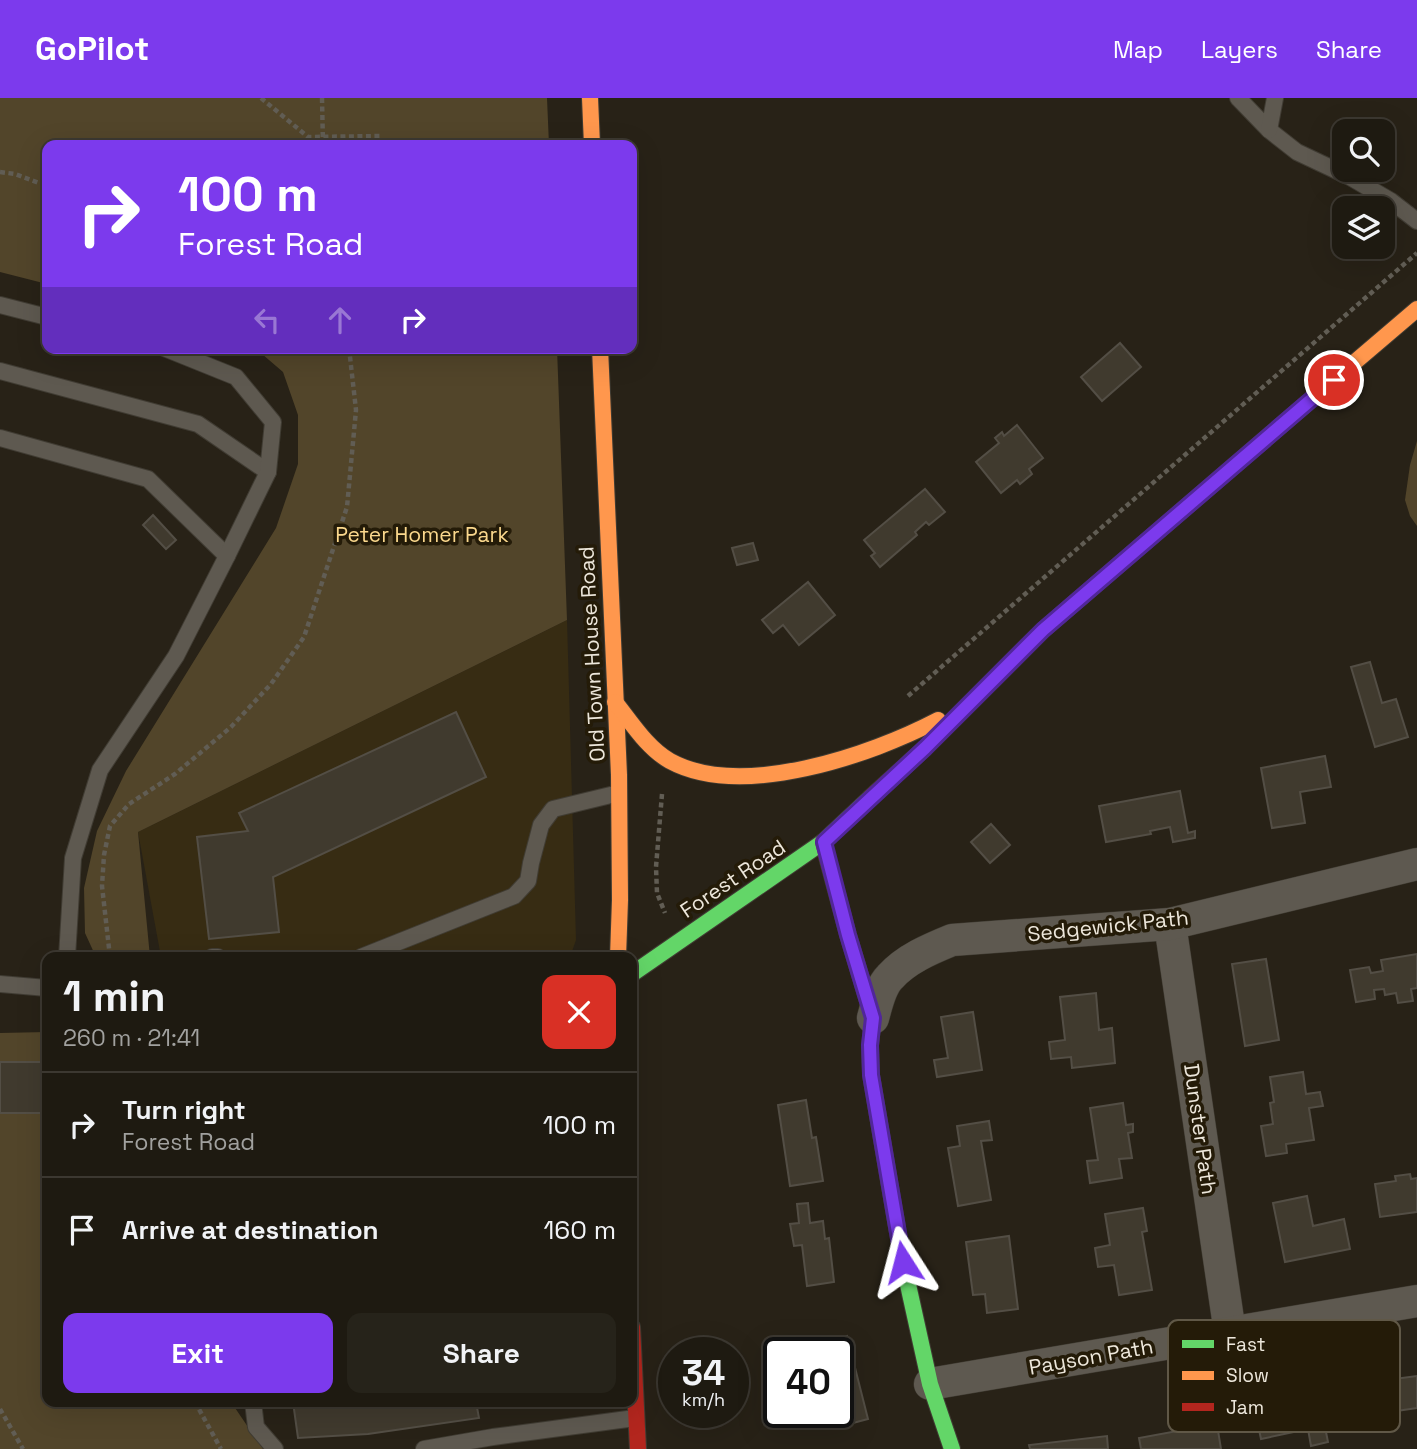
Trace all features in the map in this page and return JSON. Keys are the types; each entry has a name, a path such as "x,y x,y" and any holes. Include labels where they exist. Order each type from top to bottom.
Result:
{"main road":[{"path":"590,98 592,140"},
{"name":"Forest Road","path":"637,971 824,842 925,748 1043,630 1417,309"},
{"name":"Old Town House Road","path":"600,354 619,793 618,952"},
{"path":"615,702 651,745 669,761 693,772 729,775 771,774 831,763 923,729 975,698"},
{"path":"824,842 873,1018 871,1075 903,1262 930,1384 952,1449"},
{"path":"635,1407 638,1449"}],"street":[{"name":"Sedgewick Path","path":"873,1018 889,978 906,963 929,949 952,940 1170,923 1417,864"},
{"name":"Dunster Path","path":"1170,923 1228,1320"},
{"name":"Payson Path","path":"1309,1320 1417,1301"},
{"name":"Payson Path","path":"930,1384 1168,1344"}],"lane":[{"path":"1238,98 1269,130 1297,152 1350,177 1391,201 1417,222"},
{"path":"1269,130 1275,98"},
{"path":"0,305 42,316"},
{"path":"67,952 73,858 100,770 176,656 268,472 274,422 236,377 179,354"},
{"path":"0,371 198,424 268,472"},
{"path":"0,438 148,479 227,556"},
{"path":"374,952 514,896 527,881 541,825 553,809 619,793"},
{"path":"0,984 42,988"},
{"path":"254,1407 256,1427 275,1449"},
{"path":"424,1449 635,1418"}],"path":[{"path":"261,98 308,137 382,136"},
{"path":"322,98 323,137"},
{"path":"0,172 15,174 42,184"},
{"path":"897,702 944,666 1417,253"},
{"path":"109,952 102,886 104,855 110,826 129,804 175,774 231,727 271,684 304,637 347,507 356,410 350,354"},
{"path":"662,793 656,867 657,893 668,921"},
{"path":"198,1407 221,1449"},
{"path":"0,1409 23,1449"}],"shaded area":[{"path":"567,620 576,940 572,952 160,952 138,832"}],"green space":[{"path":"0,98 547,98 549,140 42,140 42,283 0,272"},
{"name":"Peter Homer Park","path":"262,354 557,354 567,620 138,832 150,952 94,952 85,933 84,888 97,831 126,771 276,528 298,464 298,415 283,372"},
{"path":"1417,441 1417,526 1410,516 1405,500"},
{"path":"42,1032 42,1407 234,1407 263,1449 0,1449 0,1033"}],"building":[{"path":"1120,343 1141,367 1102,401 1081,377"},
{"path":"1017,425 1043,458 1029,469 1032,474 1020,484 1017,480 1001,493 976,462 999,443 995,438 1002,432 1004,436"},
{"path":"925,489 945,512 929,525 926,522 915,532 917,535 880,567 871,556 875,553 864,540"},
{"path":"153,515 176,540 166,549 143,525"},
{"path":"753,543 758,560 737,565 732,548"},
{"path":"808,582 835,615 799,645 783,625 773,633 762,620"},
{"path":"1370,662 1382,703 1396,699 1408,737 1375,747 1351,667"},
{"path":"456,712 486,777 273,877 279,932 209,939 197,837 248,831 239,813"},
{"path":"1325,756 1331,787 1300,792 1305,823 1272,828 1261,768"},
{"path":"1180,791 1188,833 1195,831 1195,838 1173,842 1170,827 1150,831 1151,834 1106,842 1099,806"},
{"path":"991,824 1010,845 990,863 971,842"},
{"path":"1417,954 1417,988 1411,989 1413,1001 1398,1003 1396,993 1385,995 1384,989 1374,990 1375,999 1356,1002 1350,970 1369,967 1371,973 1383,971 1381,960"},
{"path":"1266,959 1279,1040 1245,1046 1232,964"},
{"path":"1096,993 1099,1030 1112,1028 1115,1063 1072,1068 1071,1057 1051,1059 1049,1042 1065,1040 1060,997"},
{"path":"973,1012 982,1070 937,1077 934,1060 948,1058 941,1017"},
{"path":"0,1062 42,1062 42,1113 0,1113"},
{"path":"1303,1072 1306,1094 1320,1092 1323,1106 1309,1108 1314,1140 1286,1144 1287,1153 1266,1156 1261,1126 1273,1124 1270,1103 1274,1102 1270,1077"},
{"path":"806,1100 812,1138 816,1137 823,1181 790,1186 778,1105"},
{"path":"1123,1103 1126,1125 1133,1124 1133,1132 1128,1133 1132,1158 1119,1159 1122,1178 1090,1183 1087,1161 1098,1160 1090,1108"},
{"path":"989,1121 992,1140 981,1141 991,1200 958,1206 948,1148 960,1146 957,1126"},
{"path":"1410,1174 1411,1179 1417,1178 1417,1212 1380,1217 1375,1184 1396,1181 1395,1176"},
{"path":"1307,1196 1313,1226 1344,1219 1350,1249 1285,1262 1273,1203"},
{"path":"808,1203 810,1223 823,1221 825,1239 829,1238 834,1282 807,1286 802,1245 794,1246 790,1224 799,1223 797,1204"},
{"path":"1143,1208 1147,1231 1142,1232 1152,1290 1119,1295 1114,1265 1098,1267 1095,1248 1110,1245 1105,1214"},
{"path":"1009,1236 1018,1309 987,1313 985,1294 973,1295 966,1242"},
{"path":"854,1364 868,1419 854,1423"},
{"path":"1417,1376 1417,1408 1400,1410 1400,1378"},
{"path":"294,1407 477,1407 479,1418 368,1434 298,1438"},
{"path":"1172,1432 1218,1432 1221,1449 1141,1449 1139,1438"},
{"path":"1260,1432 1294,1432 1261,1439"},
{"path":"1309,1432 1326,1432 1328,1442 1311,1446"},
{"path":"1107,1436 1108,1449 1030,1449 1029,1445"}],"traffic: fast":[{"path":"1079,599 1342,373"},
{"path":"637,971 823,842 870,798"},
{"path":"889,1181 903,1262 930,1384 952,1449"}],"traffic: slow":[{"path":"590,98 592,140"},
{"path":"1342,373 1417,309"},
{"path":"600,354 619,775 618,952"},
{"path":"615,702 633,726 662,756 699,772 733,776 769,774 843,759 878,747 938,720"}],"traffic: jam":[{"path":"870,798 925,748 1043,630 1079,599"},
{"path":"823,842 873,1018 871,1075 889,1181"},
{"path":"636,1407 638,1449"}],"route":[{"path":"903,1262 871,1075 873,1018 824,842 925,748 1043,630 1334,380"}]}
